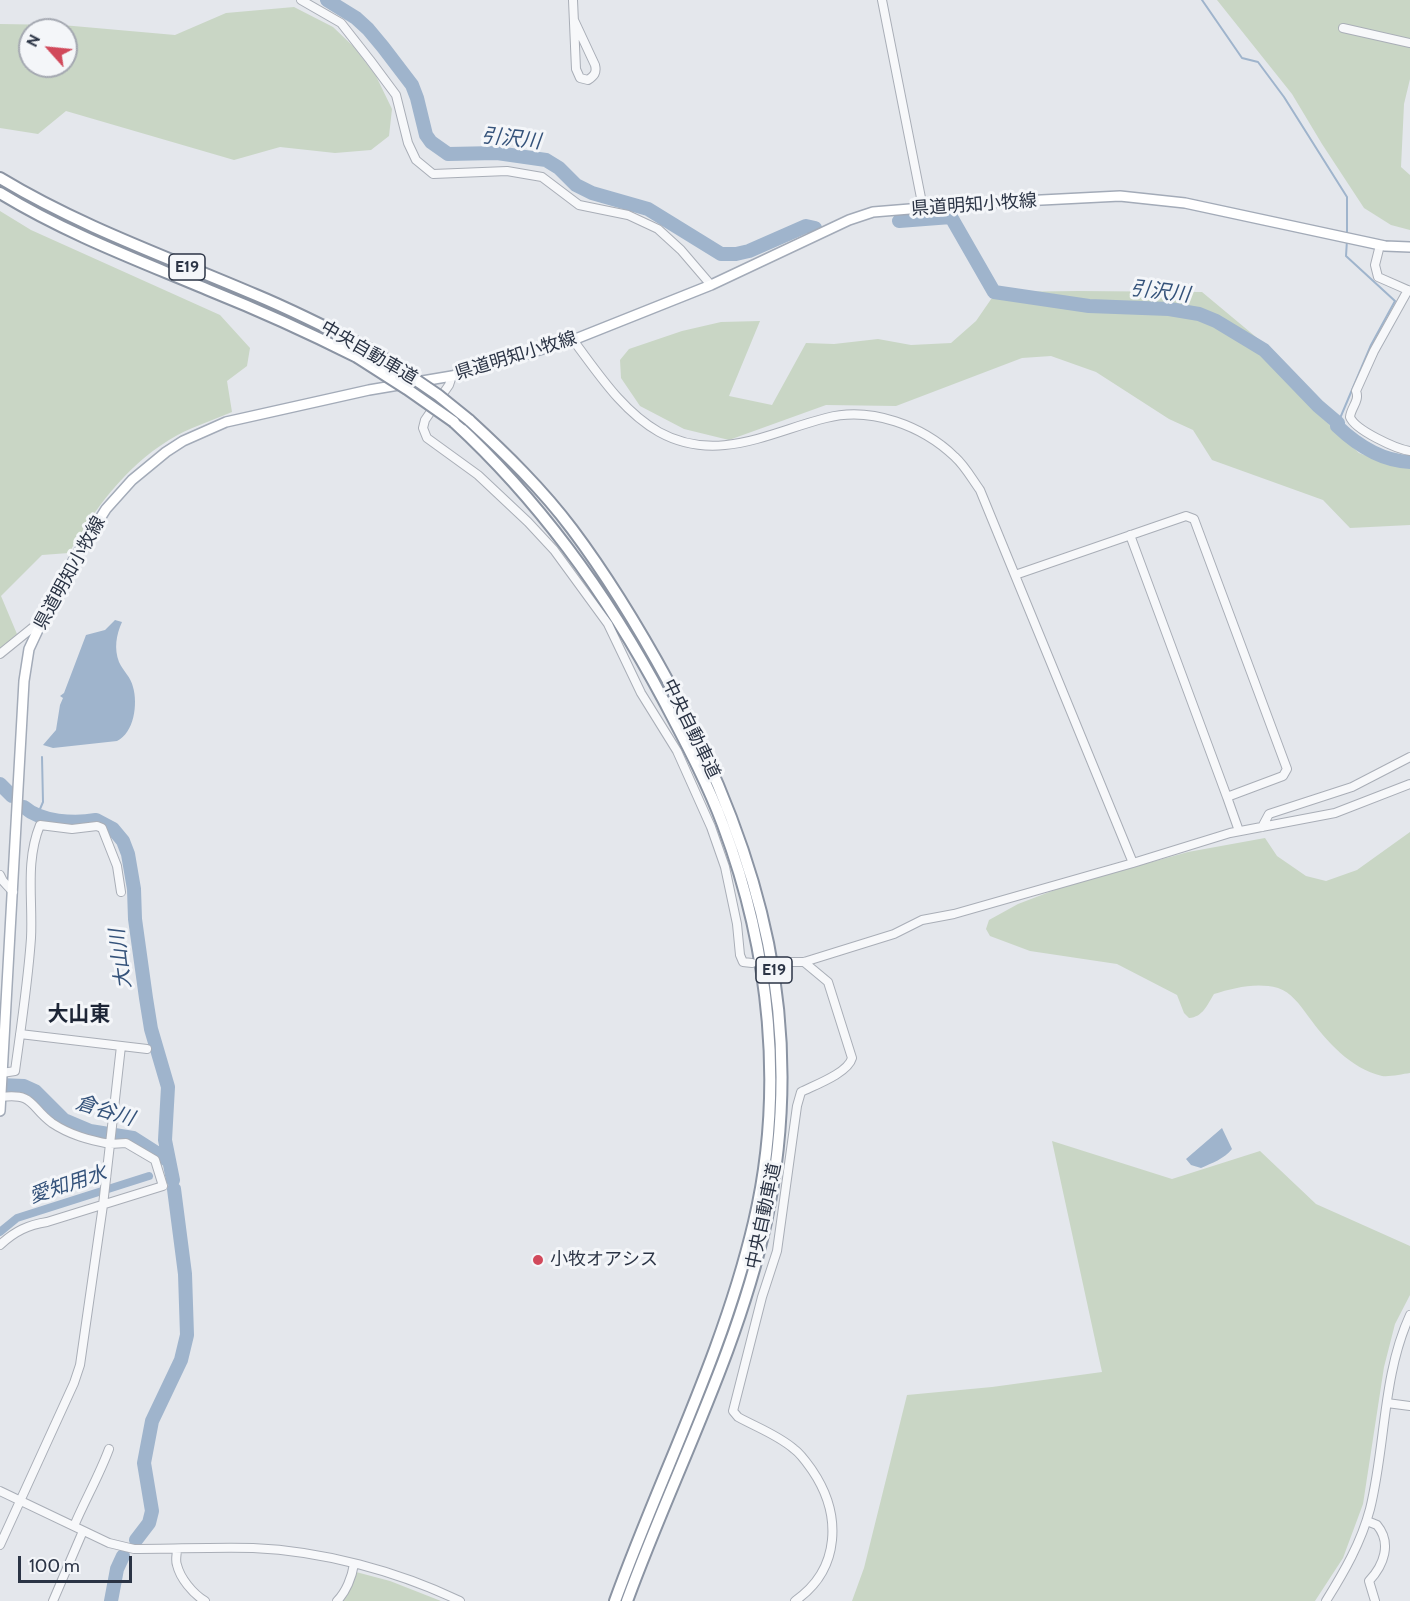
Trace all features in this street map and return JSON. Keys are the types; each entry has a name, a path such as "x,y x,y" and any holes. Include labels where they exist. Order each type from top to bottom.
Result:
{"highway":[{"name":"中央自動車道","path":"0,178 82,222 308,318 375,352 438,395 469,420 531,480 571,528 634,623 690,723 733,819 751,870 769,939 776,987 781,1039 782,1085 775,1173 766,1222 751,1280 726,1356 627,1601"},
{"name":"中央自動車道","path":"0,193 76,234 292,326 357,357 454,422 490,455 560,535 586,572 649,672 698,768 722,822 740,873 765,989 770,1095 763,1172 755,1220 715,1352 615,1601"}],"main road":[{"name":"県道明知小牧線","path":"0,1111 24,681 29,649 73,561 106,509 132,480 183,441 226,422 369,390 452,376 573,340 711,285 849,220 873,212 983,203 1120,196 1185,203 1380,244 1410,247"}],"street":[{"path":"301,0 341,23 370,60 396,95 408,143 416,160 434,174 507,171 542,177 579,205 628,215 658,229 681,250 711,285"},
{"path":"573,0 576,69 580,78 588,80 593,77 596,65 574,20"},
{"path":"882,0 923,208"},
{"path":"1343,28 1410,43"},
{"path":"1380,244 1375,265 1378,277 1409,290 1362,374 1356,391 1357,401 1350,417 1355,426 1397,448 1410,451"},
{"path":"573,340 615,396 660,432 686,442 710,446 741,445 828,417 864,415 897,422 932,437 957,458 980,490 1133,863"},
{"path":"452,376 449,385 425,420 423,428 427,438 478,475 528,522 554,550 608,624 641,693 677,751 711,827 725,867 737,924 740,955 748,962"},
{"path":"1015,575 1186,516 1194,519 1287,769 1283,776 1227,797"},
{"path":"1130,536 1239,831"},
{"path":"0,654 43,619"},
{"path":"1262,827 1269,814 1352,788 1410,757"},
{"path":"790,962 804,962 894,934 922,920 954,914 1239,831 1335,813 1410,784"},
{"path":"2,1074 15,1071 30,941 32,908 30,877 33,843 40,825 72,829 98,825 102,828 117,866 121,892"},
{"path":"0,875 13,892"},
{"path":"795,1601 805,1594 822,1573 833,1541 834,1525 830,1503 819,1480 794,1449 738,1417 733,1411 759,1308 777,1251 797,1106 801,1092 842,1071 852,1058 828,982 804,962"},
{"path":"20,1034 147,1049"},
{"path":"0,1545 74,1383 80,1365 103,1204 121,1046"},
{"path":"0,1245 14,1232 23,1228 163,1186 155,1160 126,1143 87,1140 53,1123 26,1098 1,1093"},
{"path":"1326,1601 1344,1573 1367,1521 1378,1468 1390,1377 1401,1334 1410,1315"},
{"path":"1387,1403 1410,1406"},
{"path":"74,1526 98,1478 109,1449"},
{"path":"0,1491 83,1531 121,1546 134,1549 255,1548 305,1554 354,1564 419,1584 460,1601"},
{"path":"1367,1521 1382,1530 1385,1541 1382,1563 1369,1581 1375,1601"},
{"path":"53,1601 83,1531"},
{"path":"177,1549 176,1564 193,1590 205,1601"},
{"path":"337,1601 352,1575 354,1564"}],"green space":[{"path":"1217,0 1410,0 1410,79 1404,104 1401,167 1410,175 1410,230 1391,225 1364,208 1292,94"},
{"path":"294,7 333,27 354,47 376,76 392,109 389,136 371,150 335,153 280,147 234,160 66,111 38,134 0,128 0,24 18,24 18,78 78,78 78,26 175,35 226,13"},
{"path":"0,211 31,230 220,315 250,348 247,366 227,381 232,412 184,432 153,451 124,476 112,490 69,553 42,555 1,596 17,634 0,649"},
{"path":"996,292 1202,292 1262,342 1314,410 1359,453 1391,465 1410,466 1410,525 1350,528 1323,500 1212,460 1193,430 1169,419 1096,372 1051,356 1022,358 896,406 826,405 729,440 684,429 640,406 621,378 620,360 629,349 682,331 721,322 760,321 729,396 772,405 806,343 834,344 878,339 911,345 951,343 976,321"},
{"path":"1410,832 1410,1073 1382,1076 1360,1067 1340,1053 1298,1003 1278,988 1253,986 1214,994 1201,1013 1189,1018 1184,1013 1177,995 1117,964 1030,951 990,936 986,929 989,920 1018,904 1065,886 1188,852 1265,838 1277,856 1306,876 1326,881 1357,870"},
{"path":"1052,1141 1172,1179 1260,1151 1316,1204 1410,1246 1410,1295 1395,1324 1384,1367 1363,1504 1343,1558 1315,1601 852,1601 864,1568 907,1395 992,1387 1102,1372"},
{"path":"356,1572 390,1581 441,1601 341,1601"}],"water":[{"path":"115,620 122,622 116,642 117,657 131,680 135,701 131,725 127,732 117,741 53,748 43,745 56,730 63,698 60,696 64,693 86,635 105,630"},
{"path":"1222,1128 1232,1149 1222,1158 1201,1168 1191,1165 1186,1159"}],"waterway":[{"name":"引沢川","path":"327,0 356,18 383,47 412,85 426,135 431,142 448,154 497,153 546,160 559,168 576,185 592,193 648,209 721,254 749,251 806,226 815,228"},
{"path":"1202,0 1242,58 1258,62 1284,97 1347,197 1347,234"},
{"name":"引沢川","path":"899,221 951,217 994,292 1089,306 1169,309 1199,314 1216,321 1264,350 1353,440 1389,459 1410,462"},
{"path":"1338,423 1371,345 1395,301 1346,256 1347,240"},
{"path":"37,816 43,802 42,757"},
{"name":"大山川","path":"0,784 12,796"},
{"name":"大山川","path":"24,807 39,816 58,821 96,820 113,829 123,841 128,854 134,889 135,919 151,1029 168,1087 165,1140 173,1180"},
{"name":"倉谷川","path":"0,1085 24,1086 35,1091 64,1120 90,1131 133,1138 169,1161"},
{"name":"愛知用水","path":"0,1232 17,1218 149,1176"},
{"name":"大山川","path":"136,1540 149,1523 152,1511 144,1463 152,1421 181,1360 187,1335 185,1274 174,1189"},
{"name":"大山川","path":"111,1601 117,1569 123,1556"}],"tunnel":[{"path":"768,963 790,962"}],"place":[{"name":"小牧オアシス","path":"538,1260"}],"district":[{"name":"大山東","path":"79,1015"}]}
